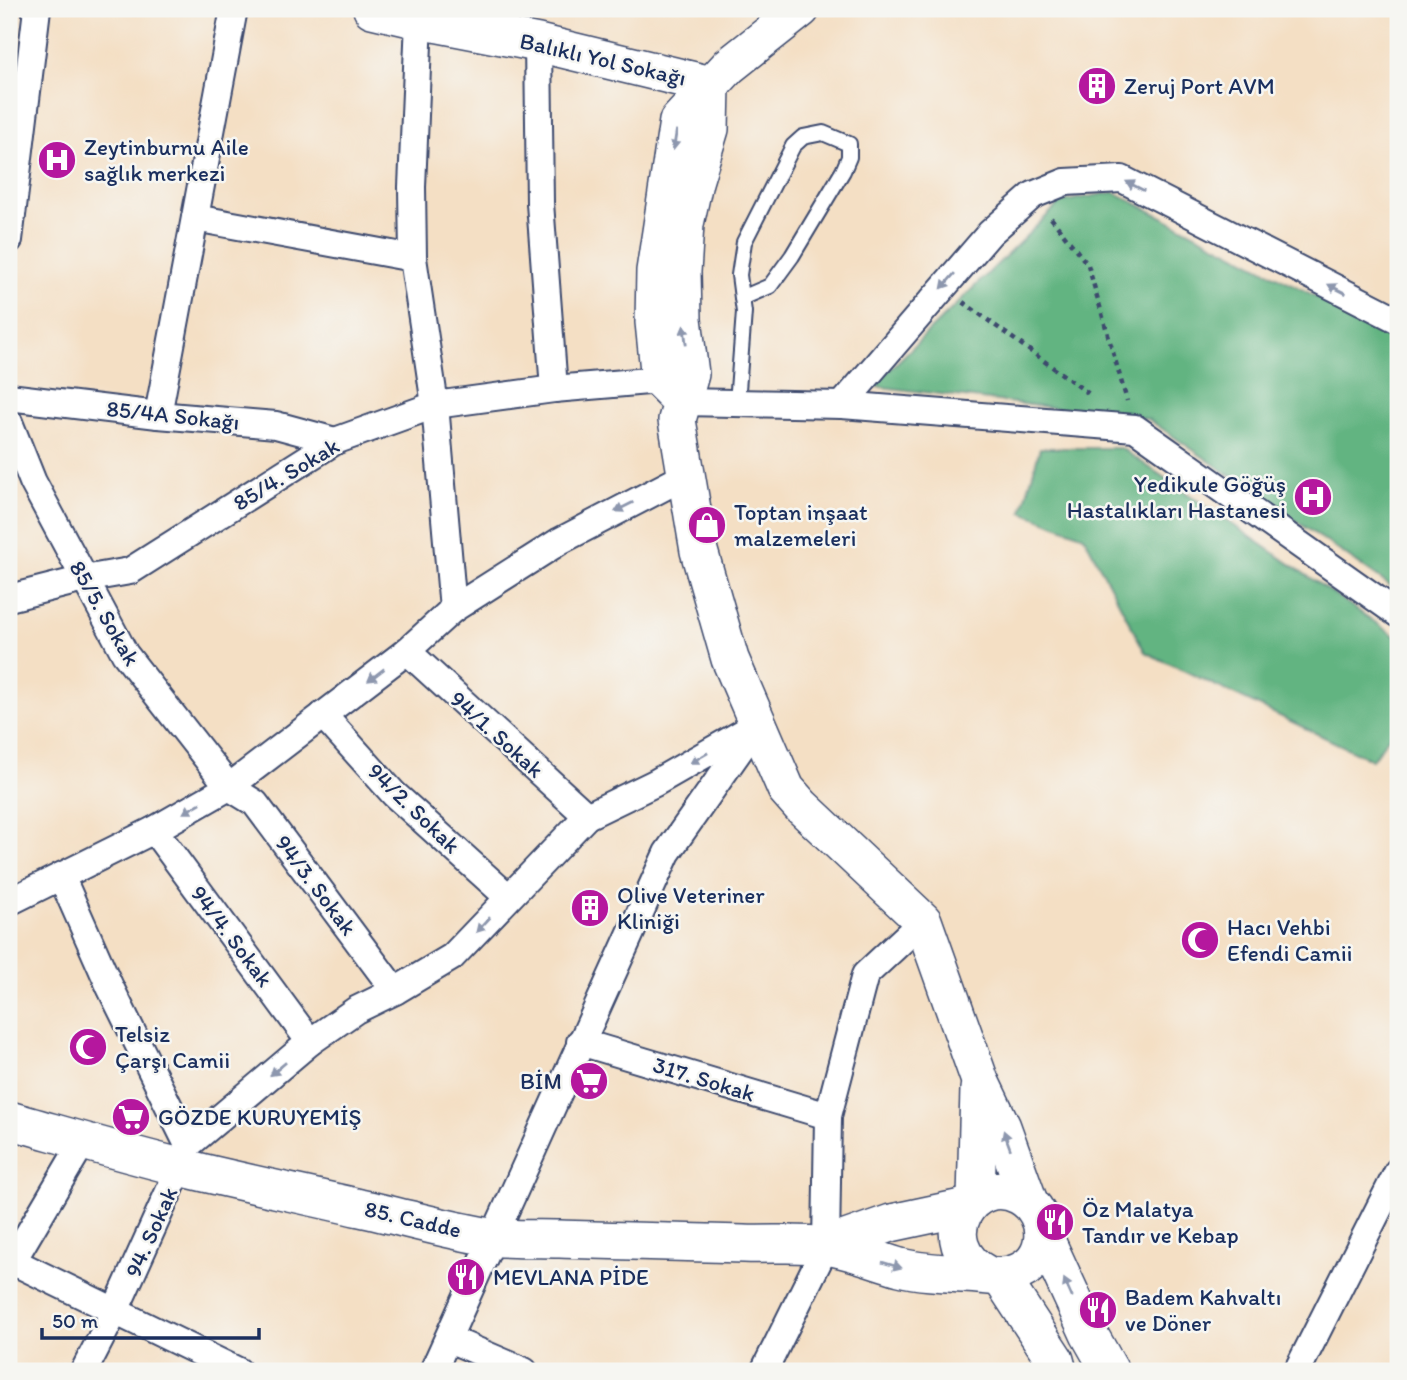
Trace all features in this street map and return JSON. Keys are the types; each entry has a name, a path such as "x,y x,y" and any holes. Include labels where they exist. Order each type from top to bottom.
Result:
{"street":[{"path":"9,240 37,9"},
{"path":"158,415 234,9"},
{"name":"Balıklı Yol Sokağı","path":"372,9 538,43 711,85"},
{"path":"801,9 729,66 678,121 655,271 654,322 677,420 699,551 730,659 786,789 923,921 979,1081 1002,1127 1029,1202 1041,1219 1044,1236 1089,1334 1110,1371"},
{"path":"419,20 412,258 435,405 453,609"},
{"path":"538,43 540,203 554,389"},
{"path":"842,405 990,233 1033,195 1065,182 1122,180 1398,320"},
{"path":"195,218 412,258"},
{"name":"85/4. Sokak","path":"9,598 84,579 130,571 335,442 435,405 554,389 671,391 737,403 842,405 1135,428"},
{"name":"85/4A Sokağı","path":"9,397 158,415 276,425 335,442"},
{"name":"85/5. Sokak","path":"9,422 21,482 84,579 125,654 229,787"},
{"path":"1135,428 1398,614"},
{"path":"9,902 154,830 229,787 407,651 453,609 560,541 685,476"},
{"name":"94/1. Sokak","path":"407,651 587,816"},
{"name":"94/2. Sokak","path":"323,715 394,794 508,897"},
{"path":"61,876 184,1156 310,1042 356,1010 395,991 452,957 587,816 654,783 758,724"},
{"path":"433,1371 667,853 758,724"},
{"name":"94/3. Sokak","path":"229,787 254,803 395,991"},
{"name":"94/4. Sokak","path":"154,830 310,1042"},
{"path":"764,1371 826,1246 828,1116 865,975 923,921"},
{"name":"317. Sokak","path":"580,1042 828,1116"},
{"path":"979,1081 971,1203 960,1219 960,1245 965,1258 975,1268 993,1275 1055,1360 1058,1371"},
{"name":"85. Cadde","path":"9,1120 84,1140 184,1156 492,1237 826,1246"},
{"path":"84,1140 10,1264 238,1371"},
{"name":"94. Sokak","path":"84,1371 115,1311 184,1156"},
{"path":"1300,1370 1398,1171"},
{"path":"826,1246 891,1223 971,1203 989,1192 1003,1190 1029,1202"},
{"path":"826,1246 904,1268 993,1275 1013,1274 1025,1268 1035,1259 1044,1236"},
{"path":"449,1339 524,1371"}],"lane":[{"path":"737,403 744,312 742,298 739,275 744,242 793,146 803,137 823,132 849,144 849,157 844,171 782,271 770,286 742,298"}],"path":[{"path":"1033,195 1088,265 1135,428"},
{"path":"943,287 1135,428"}],"green space":[{"path":"1114,192 1398,339 1398,591 1148,419 873,386 1061,202"},
{"path":"1040,448 1121,448 1398,638 1398,724 1372,760 1145,652 1084,536 1022,512"}],"place":[{"name":"Zeruj Port AVM","path":"1097,86"},
{"name":"Zeytinburnu Aile sağlık merkezi","path":"57,160"},
{"name":"Yedikule Göğüş Hastalıkları Hastanesi","path":"1313,497"},
{"name":"Toptan inşaat malzemeleri","path":"707,525"},
{"name":"Olive Veteriner Kliniği","path":"590,908"},
{"name":"Hacı Vehbi Efendi Camii","path":"1200,940"},
{"name":"Telsiz Çarşı Camii","path":"88,1047"},
{"name":"BİM","path":"589,1081"},
{"name":"GÖZDE KURUYEMİŞ","path":"131,1117"},
{"name":"Öz Malatya Tandır ve Kebap","path":"1055,1222"},
{"name":"MEVLANA PİDE","path":"466,1277"},
{"name":"Badem Kahvaltı ve Döner","path":"1098,1310"}]}
